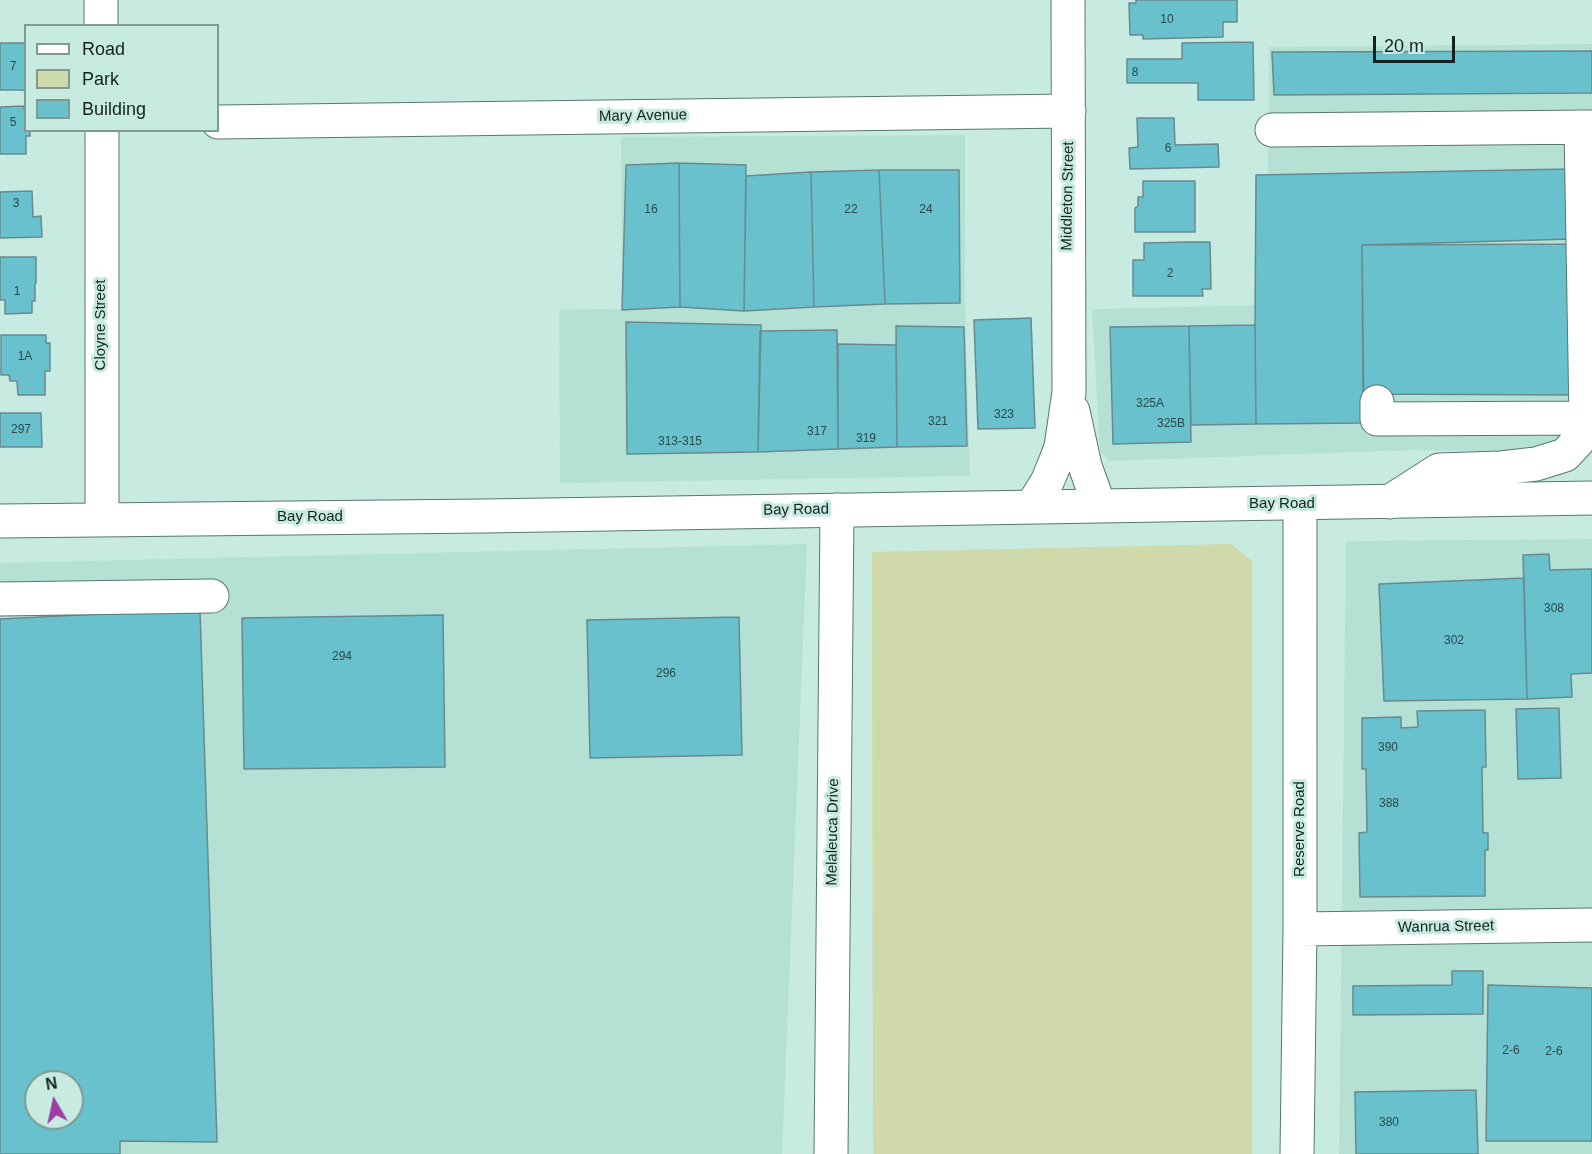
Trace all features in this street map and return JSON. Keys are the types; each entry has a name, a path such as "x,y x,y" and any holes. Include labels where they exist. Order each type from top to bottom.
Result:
{"street":[{"path":"101,0 101,24"},
{"name":"Middleton Street","path":"1032,506 1047,482 1055,463 1060,447 1069,392 1068,0"},
{"name":"Mary Avenue","path":"219,122 1069,111"},
{"path":"1272,130 1587,127 1589,418 1578,441 1565,455 1536,464 1438,470 1389,502"},
{"name":"Cloyne Street","path":"102,132 102,519"},
{"name":"Middleton Street","path":"1069,392 1085,466 1099,505"},
{"path":"1377,402 1377,419 1589,418"},
{"name":"Bay Road","path":"0,520 1300,504 1592,498"},
{"name":"Reserve Road","path":"1298,1154 1300,504"},
{"name":"Melaleuca Drive","path":"831,1154 837,510"},
{"path":"0,598 212,596"},
{"name":"Wanrua Street","path":"1300,929 1592,925"}],"shaded area":[{"path":"1592,44 1592,453 1413,450 1109,461 1100,451 1092,309 1267,305 1269,47"},
{"path":"965,135 965,306 970,476 560,483 559,310 622,309 621,137"},
{"path":"1592,539 1592,1154 1339,1154 1346,541"},
{"path":"807,544 782,1154 0,1154 0,563"}],"green space":[{"path":"1231,544 1252,561 1252,1154 873,1154 872,552"}],"building":[{"path":"1136,0 1237,0 1237,22 1223,22 1223,37 1143,39 1143,35 1130,35 1129,3 1136,3"},
{"path":"1253,42 1254,100 1198,100 1198,83 1127,83 1127,59 1182,59 1182,43"},
{"path":"0,43 24,43 24,91 0,90"},
{"path":"1592,51 1592,93 1274,95 1272,52"},
{"path":"24,106 24,132 30,132 30,136 26,136 26,154 0,154 0,107"},
{"path":"1137,118 1174,118 1175,145 1218,144 1219,167 1130,169 1129,148 1138,147"},
{"path":"679,163 746,165 744,311 680,307"},
{"path":"679,163 680,307 622,310 626,165"},
{"path":"1568,169 1573,239 1362,245 1364,423 1256,424 1256,175"},
{"path":"879,170 959,170 960,303 885,304"},
{"path":"879,170 885,304 814,307 811,172"},
{"path":"811,172 814,307 744,311 746,176"},
{"path":"1143,181 1195,181 1195,232 1135,232 1135,208 1138,206 1138,197 1143,197"},
{"path":"32,191 33,217 41,216 42,237 0,238 0,192"},
{"path":"1210,242 1211,289 1202,289 1203,296 1133,296 1133,260 1144,260 1144,243"},
{"path":"1574,244 1571,395 1363,394 1362,245"},
{"path":"0,257 36,257 35,301 32,301 32,313 5,314 5,300 0,300"},
{"path":"1031,318 1035,428 978,429 974,320"},
{"path":"626,322 761,325 758,452 627,454"},
{"path":"1255,325 1256,424 1191,425 1189,326"},
{"path":"896,326 964,327 967,446 897,447"},
{"path":"1189,326 1191,442 1113,444 1110,327"},
{"path":"837,330 838,449 758,452 760,331"},
{"path":"1,335 46,335 46,343 50,343 50,371 45,371 45,395 18,395 17,381 10,381 9,375 1,375"},
{"path":"838,344 896,345 897,447 838,449"},
{"path":"0,413 41,413 42,447 0,447"},
{"path":"1549,554 1550,570 1592,569 1592,673 1571,674 1572,697 1527,699 1523,555"},
{"path":"1524,578 1527,699 1384,701 1379,584"},
{"path":"200,609 217,1142 120,1141 120,1154 0,1154 0,619"},
{"path":"443,615 445,767 244,769 242,618"},
{"path":"739,617 742,755 590,758 587,620"},
{"path":"1559,708 1561,778 1518,779 1516,709"},
{"path":"1485,710 1486,767 1482,767 1483,833 1488,833 1488,850 1485,850 1485,896 1360,897 1359,833 1367,832 1366,769 1362,769 1362,718 1401,717 1401,728 1418,727 1417,711"},
{"path":"1452,971 1483,971 1483,1014 1353,1015 1353,986 1452,985"},
{"path":"1488,985 1592,988 1592,1141 1486,1141"},
{"path":"1476,1090 1478,1154 1356,1154 1355,1092"}]}
